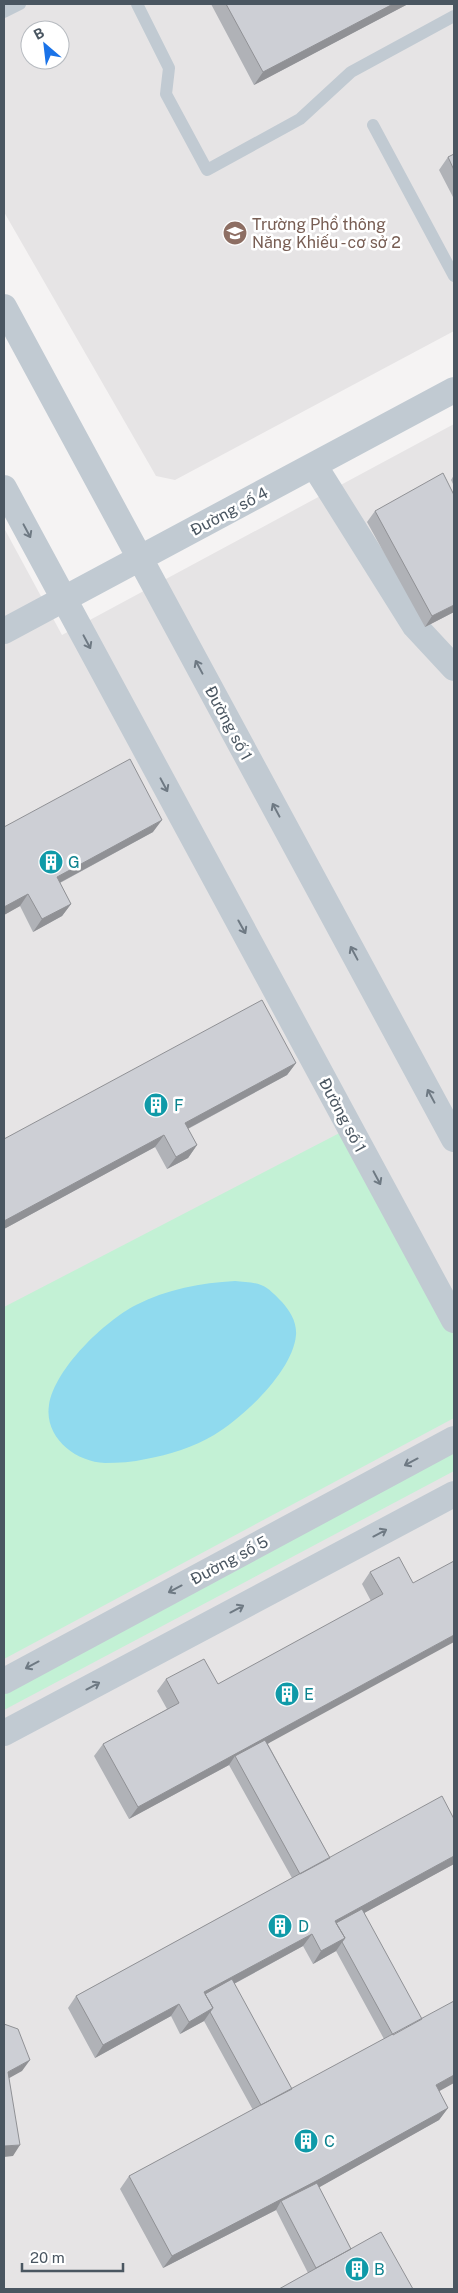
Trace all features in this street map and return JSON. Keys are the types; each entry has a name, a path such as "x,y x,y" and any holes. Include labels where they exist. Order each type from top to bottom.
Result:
{"street":[{"name":"Đường số 1","path":"4,306 454,1139"},
{"name":"Đường số 4","path":"4,631 454,390"},
{"path":"314,465 415,626 454,668"},
{"name":"Đường số 1","path":"4,488 454,1320"},
{"name":"Đường số 5","path":"4,1681 454,1439"},
{"path":"4,1733 454,1494"}],"lane":[{"path":"4,12 20,4"},
{"path":"137,4 169,68 166,94 207,170 300,119 351,72 454,16"},
{"path":"373,125 454,276"}],"shaded area":[{"name":"Trường Phổ thông Năng Khiếu - cơ sở 2","path":"4,4 454,4 454,331 175,480 156,476 4,212"},
{"path":"454,424 454,2289 4,2289 4,528 62,635"}],"green space":[{"path":"355,1125 454,1304 454,1418 4,1659 4,1307"},
{"path":"454,1450 454,1471 4,1710 4,1692"}],"water":[{"path":"235,1281 258,1284 270,1290 288,1309 296,1330 293,1349 286,1363 265,1392 252,1405 214,1435 181,1450 155,1457 131,1462 94,1462 73,1453 64,1446 51,1427 49,1417 49,1405 53,1391 71,1361 96,1334 124,1312 148,1299 197,1285"}],"building":[{"path":"226,4 393,4 263,72"},
{"path":"454,154 454,170 448,157"},
{"path":"443,473 454,495 454,605 432,616 375,511"},
{"name":"G","path":"130,759 162,820 57,877 71,904 42,919 28,894 4,907 4,827"},
{"name":"F","path":"262,1000 296,1063 185,1123 197,1145 176,1157 164,1135 4,1221 4,1139"},
{"name":"E","path":"399,1557 413,1583 454,1561 454,1635 138,1807 103,1744 179,1703 166,1679 204,1659 218,1684 383,1594 370,1572"},
{"path":"265,1740 330,1858 300,1874 235,1756"},
{"name":"D","path":"442,1796 454,1819 454,1856 335,1921 345,1938 321,1951 312,1934 204,1992 213,2008 189,2022 179,2004 103,2045 76,1996"},
{"path":"362,1909 422,2019 393,2035 342,1942 345,1938 336,1923"},
{"path":"232,1979 292,2089 261,2105 210,2012 213,2008 205,1994"},
{"name":"C","path":"454,2001 454,2075 436,2085 448,2108 320,2179 172,2256 129,2176"},
{"path":"4,2024 18,2029 30,2060 8,2072 20,2145 4,2146"},
{"path":"317,2183 351,2249 316,2268 281,2201"},
{"name":"B","path":"381,2232 413,2289 279,2289"}],"place":[{"name":"Trường Phổ thông Năng Khiếu - cơ sở 2","path":"235,233"},
{"name":"G","path":"51,862"},
{"name":"F","path":"156,1105"},
{"name":"E","path":"287,1694"},
{"name":"D","path":"280,1926"},
{"name":"C","path":"306,2141"},
{"name":"B","path":"357,2269"}]}
